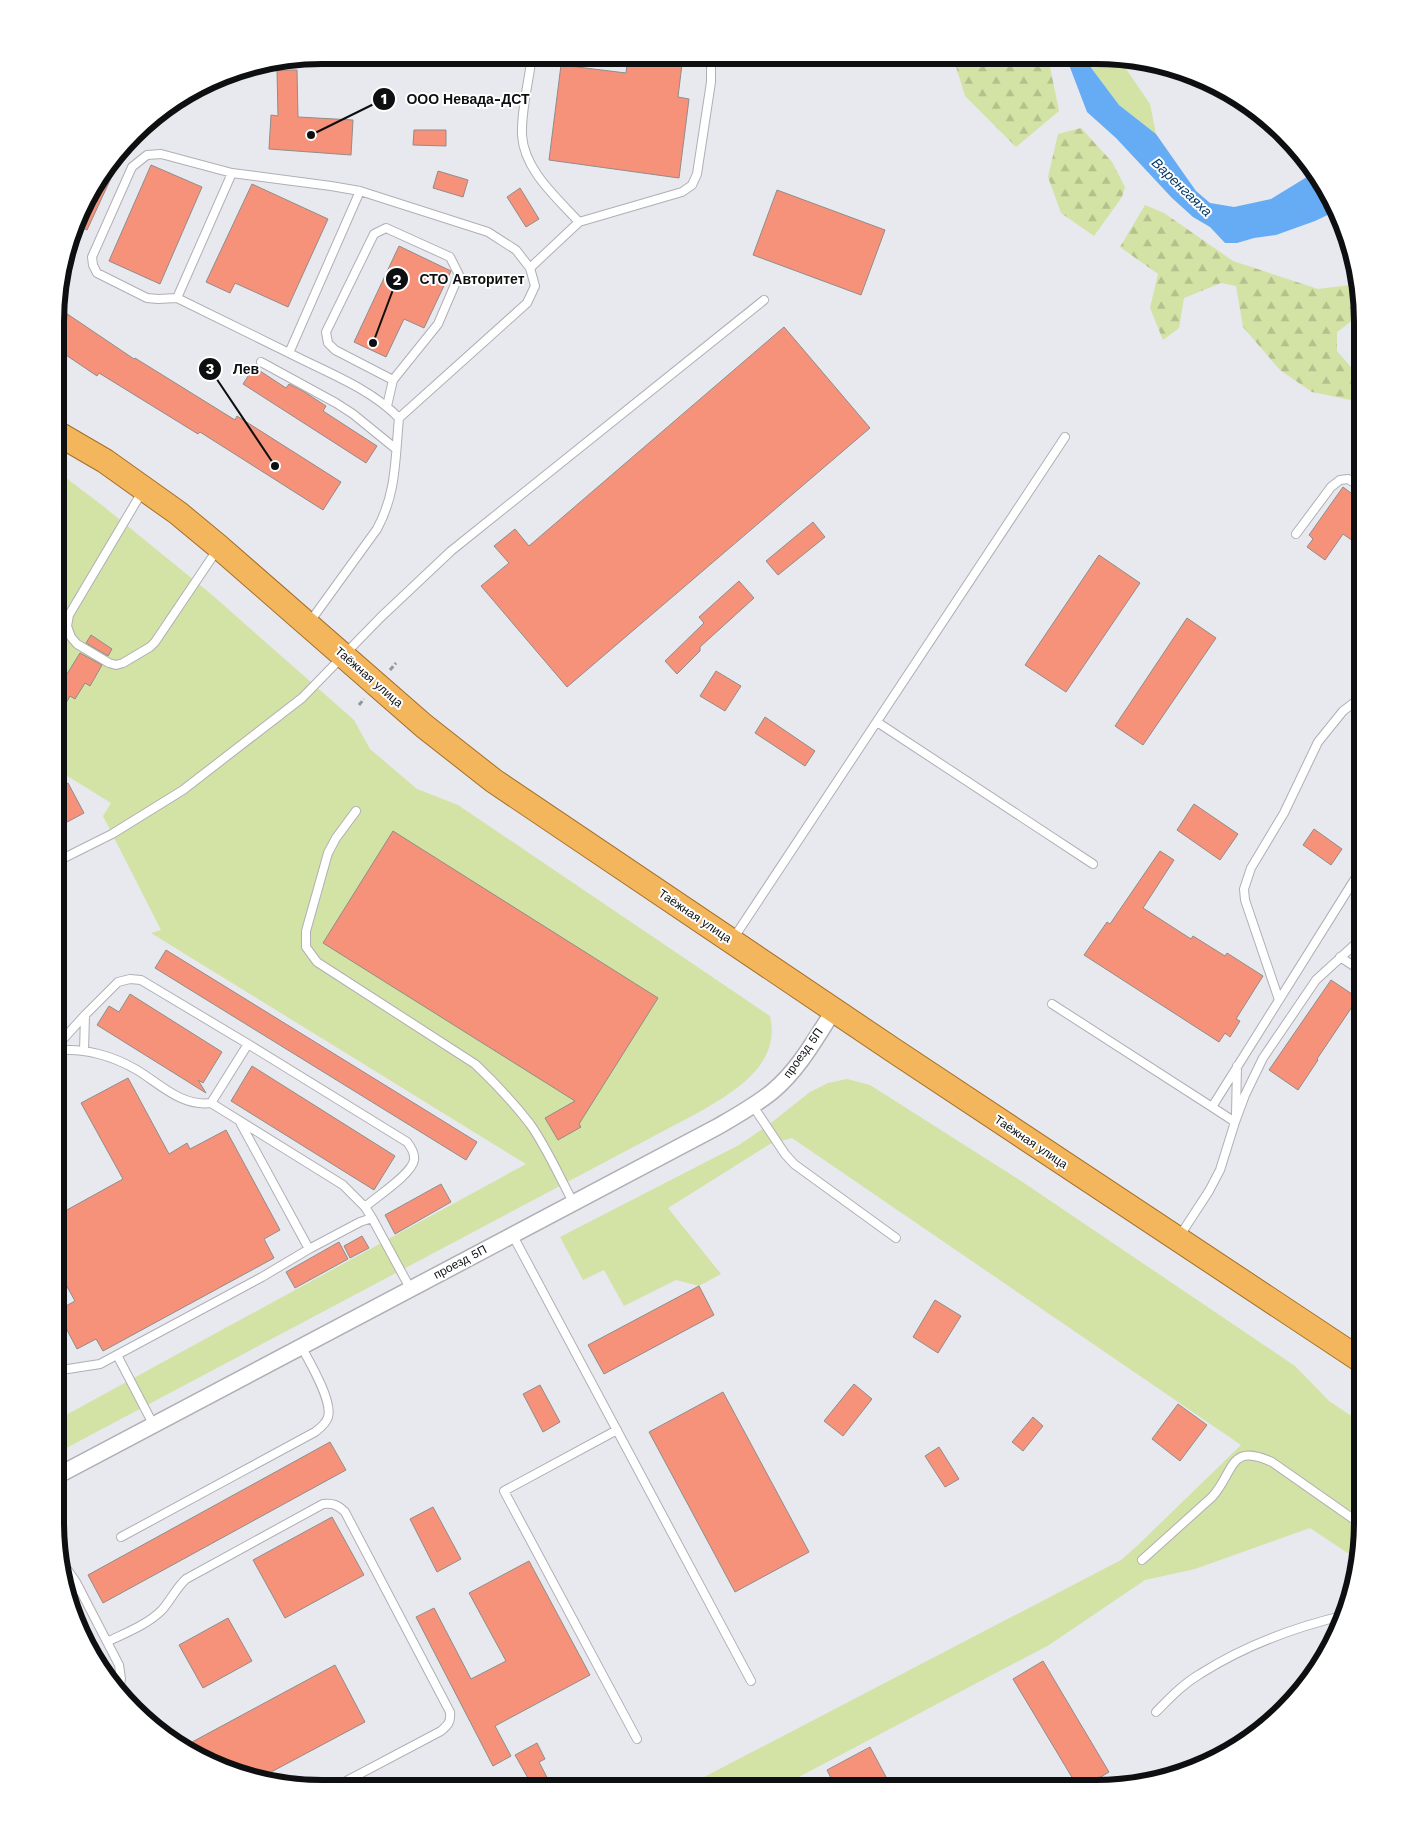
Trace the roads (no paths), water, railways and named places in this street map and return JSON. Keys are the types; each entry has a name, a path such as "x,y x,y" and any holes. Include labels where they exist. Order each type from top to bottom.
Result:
{"highway":[{"name":"Таёжная улица","path":"64,437 105,461 145,488 219,547 424,726 494,781 1354,1356"}],"street":[{"name":"проезд 5П","path":"64,1472 717,1127 753,1106 773,1091 793,1070 834,1010"}],"lane":[{"path":"531,64 522,138 528,157 540,178 579,222"},
{"path":"530,268 579,222 682,192 692,185 697,174 711,82 710,64"},
{"path":"308,624 377,529 385,515 393,489 399,418 528,303 535,286 530,268 516,250 488,232 360,191 232,173 160,154 147,155 132,168 92,257 93,265 98,273 147,298 177,298 359,389 387,406 399,418"},
{"path":"177,298 232,173"},
{"path":"289,353 360,191"},
{"path":"387,406 393,380 438,324 459,275 450,257 386,228 374,234 326,332 328,343 335,350 393,380"},
{"path":"64,858 112,834 183,790 302,698 381,617 467,537 764,300"},
{"path":"261,362 336,403 353,414 396,449"},
{"path":"732,941 1065,437"},
{"path":"1296,534 1331,487 1340,480 1348,479 1354,483"},
{"path":"145,488 72,607 67,626 71,637 77,644 109,663 116,665 150,647 219,547"},
{"path":"1278,1000 1245,900 1244,889 1246,880 1284,812 1318,742 1343,711 1354,703"},
{"path":"877,722 1093,864"},
{"path":"356,811 336,838 328,853 306,931 306,947 317,962 475,1064 490,1078 530,1123 573,1202"},
{"path":"1212,1107 1354,880"},
{"path":"1178,1239 1209,1191 1220,1170 1235,1122 1263,1058 1316,980 1354,945"},
{"path":"1340,957 1354,966"},
{"path":"64,1038 118,982 130,979 141,980 408,1142 413,1150 414,1160 408,1171 365,1207"},
{"path":"1052,1004 1235,1122"},
{"path":"84,1051 85,1015"},
{"path":"211,1103 248,1044"},
{"path":"64,1050 84,1051 113,1058 182,1099 192,1103 211,1103 344,1186 365,1207 410,1288"},
{"path":"1235,1122 1238,1065"},
{"path":"753,1106 785,1154 794,1164 896,1238"},
{"path":"240,1122 309,1249"},
{"path":"64,1370 100,1364 117,1356 262,1277 309,1249 360,1222 372,1218"},
{"path":"512,1234 750,1681"},
{"path":"121,1537 323,1425 328,1417 328,1407 317,1375 301,1346"},
{"path":"117,1356 153,1424"},
{"path":"617,1430 504,1491 637,1738"},
{"path":"1142,1560 1212,1497 1220,1488 1231,1466 1239,1458 1247,1454 1257,1455 1272,1462 1354,1518"},
{"path":"107,1642 147,1622 161,1611 177,1587 186,1578 323,1504 339,1506 345,1512 450,1712 451,1718 448,1725 441,1731 348,1780"},
{"path":"69,1573 107,1642 121,1672 120,1683"},
{"path":"74,1591 78,1587"},
{"path":"1156,1712 1181,1688 1200,1674 1240,1652 1286,1632 1336,1618"}],"water":[{"name":"Варенгаяха","path":"1069,64 1089,64 1119,105 1156,134 1196,191 1210,203 1234,207 1271,199 1309,176 1331,214 1276,235 1237,243 1225,243 1210,227 1193,217 1172,198 1116,138 1087,112"}],"place":[{"name":"ООО Невада-ДСТ","path":"311,135"},
{"name":"СТО Авторитет","path":"373,343"},
{"name":"Лев","path":"275,466"}]}
